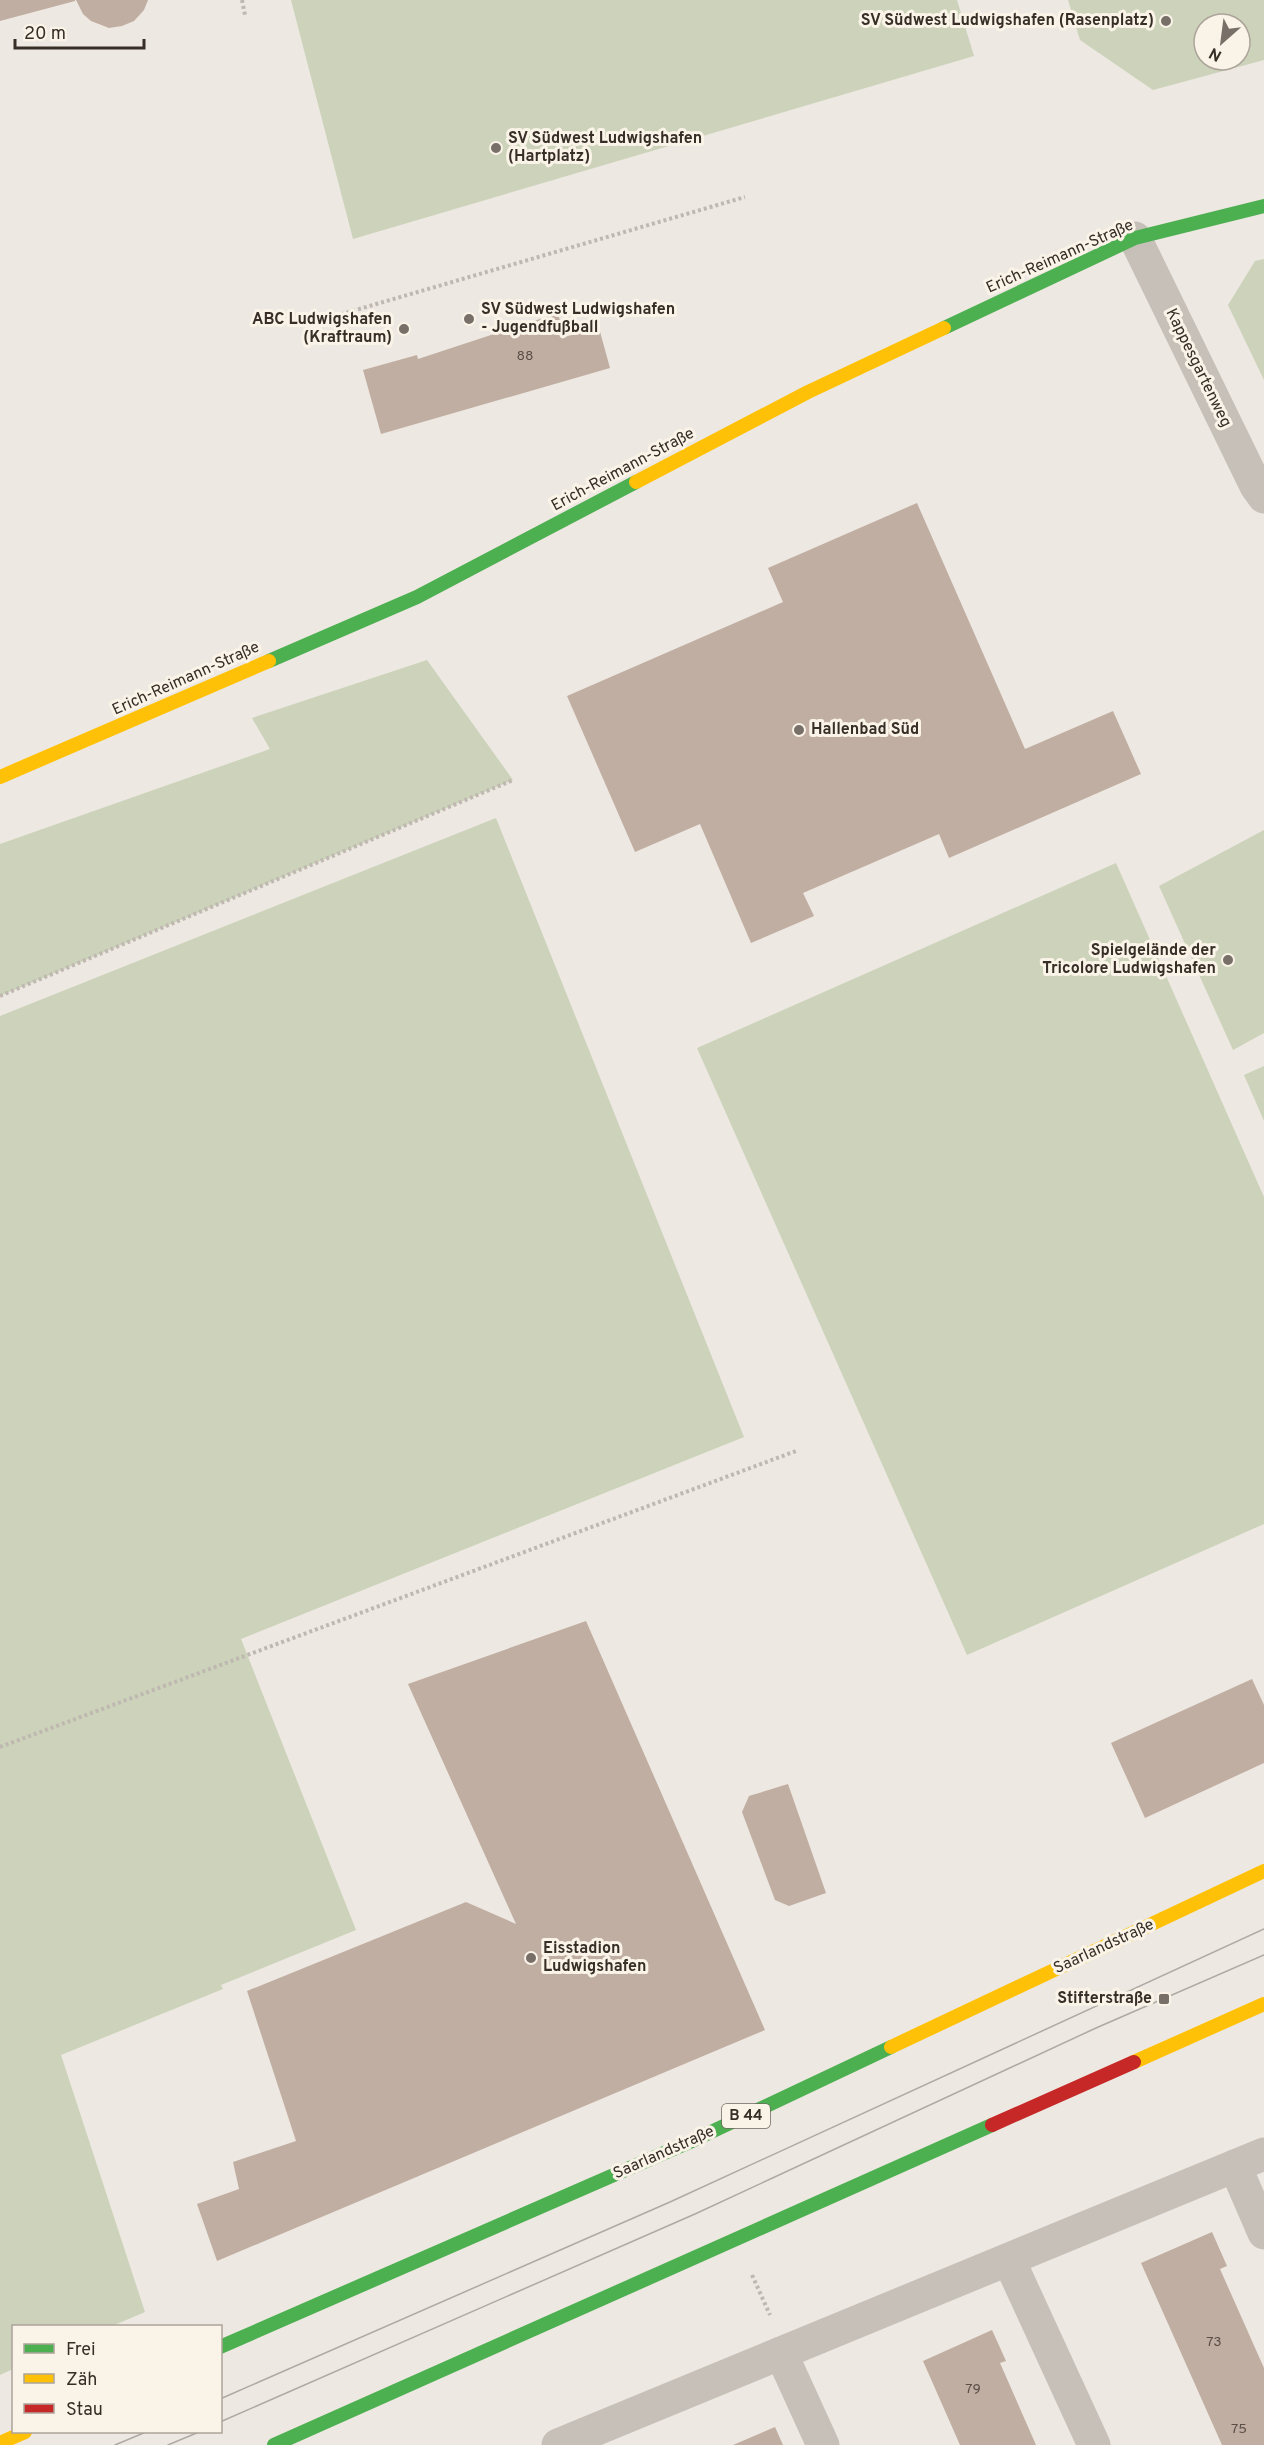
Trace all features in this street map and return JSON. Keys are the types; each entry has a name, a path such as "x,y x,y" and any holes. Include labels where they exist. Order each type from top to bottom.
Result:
{"main road":[{"name":"Erich-Reimann-Straße","path":"0,777 417,597 808,392 1135,238 1264,206"},
{"name":"Saarlandstraße","path":"222,2346 694,2140 1264,1871"},
{"path":"274,2445 1264,2004"},
{"path":"0,2443 24,2433"}],"street":[{"name":"Kappesgartenweg","path":"1135,238 1251,476 1264,497"},
{"path":"577,2441 781,2353 1250,2160 1264,2233"},
{"path":"1009,2260 1094,2445"},
{"path":"781,2353 823,2445"}],"path":[{"path":"242,0 245,15"},
{"path":"335,316 745,197"},
{"path":"0,996 513,780"},
{"path":"0,1747 796,1451"},
{"path":"749,2269 776,2326 781,2353"}],"green space":[{"name":"SV Südwest Ludwigshafen (Hartplatz)","path":"291,0 957,0 974,56 353,239"},
{"path":"1068,0 1264,0 1264,60 1252,63 1252,12 1192,12 1192,72 1220,72 1153,90 1080,40"},
{"path":"1264,259 1264,380 1228,305 1255,261"},
{"path":"427,660 513,780 0,996 0,844 270,749 252,718"},
{"path":"496,818 744,1437 241,1639 356,1930 221,1985 223,1989 61,2055 145,2312 114,2325 12,2325 12,2369 0,2375 0,1016"},
{"name":"Spielgelände der Tricolore Ludwigshafen","path":"1264,830 1264,1033 1233,1050 1159,886"},
{"path":"1116,863 1264,1197 1264,1524 967,1655 697,1048"},
{"path":"1264,1066 1264,1121 1244,1075"}],"building":[{"path":"0,0 75,0 75,1 0,21"},
{"path":"76,0 148,0 144,10 134,21 109,28 91,21 83,14"},
{"path":"558,313 564,337 599,328 610,368 381,434 363,370 417,355 418,359"},
{"name":"Hallenbad Süd","path":"917,503 1025,749 1113,711 1141,774 949,858 939,834 803,893 814,916 751,943 700,824 635,852 567,696 783,602 768,568"},
{"name":"Eisstadion Ludwigshafen","path":"586,1621 765,2030 217,2261 197,2204 239,2189 233,2162 296,2141 247,1991 466,1902 516,1924 408,1684"},
{"path":"1252,1679 1264,1705 1264,1763 1145,1818 1111,1743"},
{"path":"788,1784 826,1893 789,1906 775,1900 742,1812 749,1796"},
{"path":"1212,2232 1227,2266 1220,2269 1264,2368 1264,2445 1222,2445 1141,2263"},
{"path":"992,2330 1006,2361 1000,2363 1036,2445 960,2445 923,2361"},
{"path":"775,2427 783,2445 733,2445"}],"tram line":[{"path":"222,2398 670,2202 1264,1929"},
{"path":"222,2421 695,2214 1096,2028 1264,1955"},
{"path":"115,2445 144,2433"},
{"path":"168,2445 197,2433"}],"traffic: fast":[{"path":"944,328 1135,238 1264,206"},
{"path":"269,661 417,597 636,482"},
{"path":"222,2346 694,2140 891,2047"},
{"path":"274,2445 992,2125"}],"traffic: slow":[{"path":"636,482 808,392 944,328"},
{"path":"0,777 269,661"},
{"path":"891,2047 1264,1871"},
{"path":"1134,2062 1264,2004"},
{"path":"0,2443 23,2433"}],"traffic: jam":[{"path":"992,2125 1134,2062"}],"place":[{"name":"SV Südwest Ludwigshafen (Rasenplatz)","path":"1166,21"},
{"name":"SV Südwest Ludwigshafen (Hartplatz)","path":"496,148"},
{"name":"SV Südwest Ludwigshafen - Jugendfußball","path":"469,319"},
{"name":"ABC Ludwigshafen (Kraftraum)","path":"404,329"},
{"name":"Hallenbad Süd","path":"799,730"},
{"name":"Spielgelände der Tricolore Ludwigshafen","path":"1228,960"},
{"name":"Eisstadion Ludwigshafen","path":"531,1958"},
{"name":"Stifterstraße","path":"1164,1999"}]}
